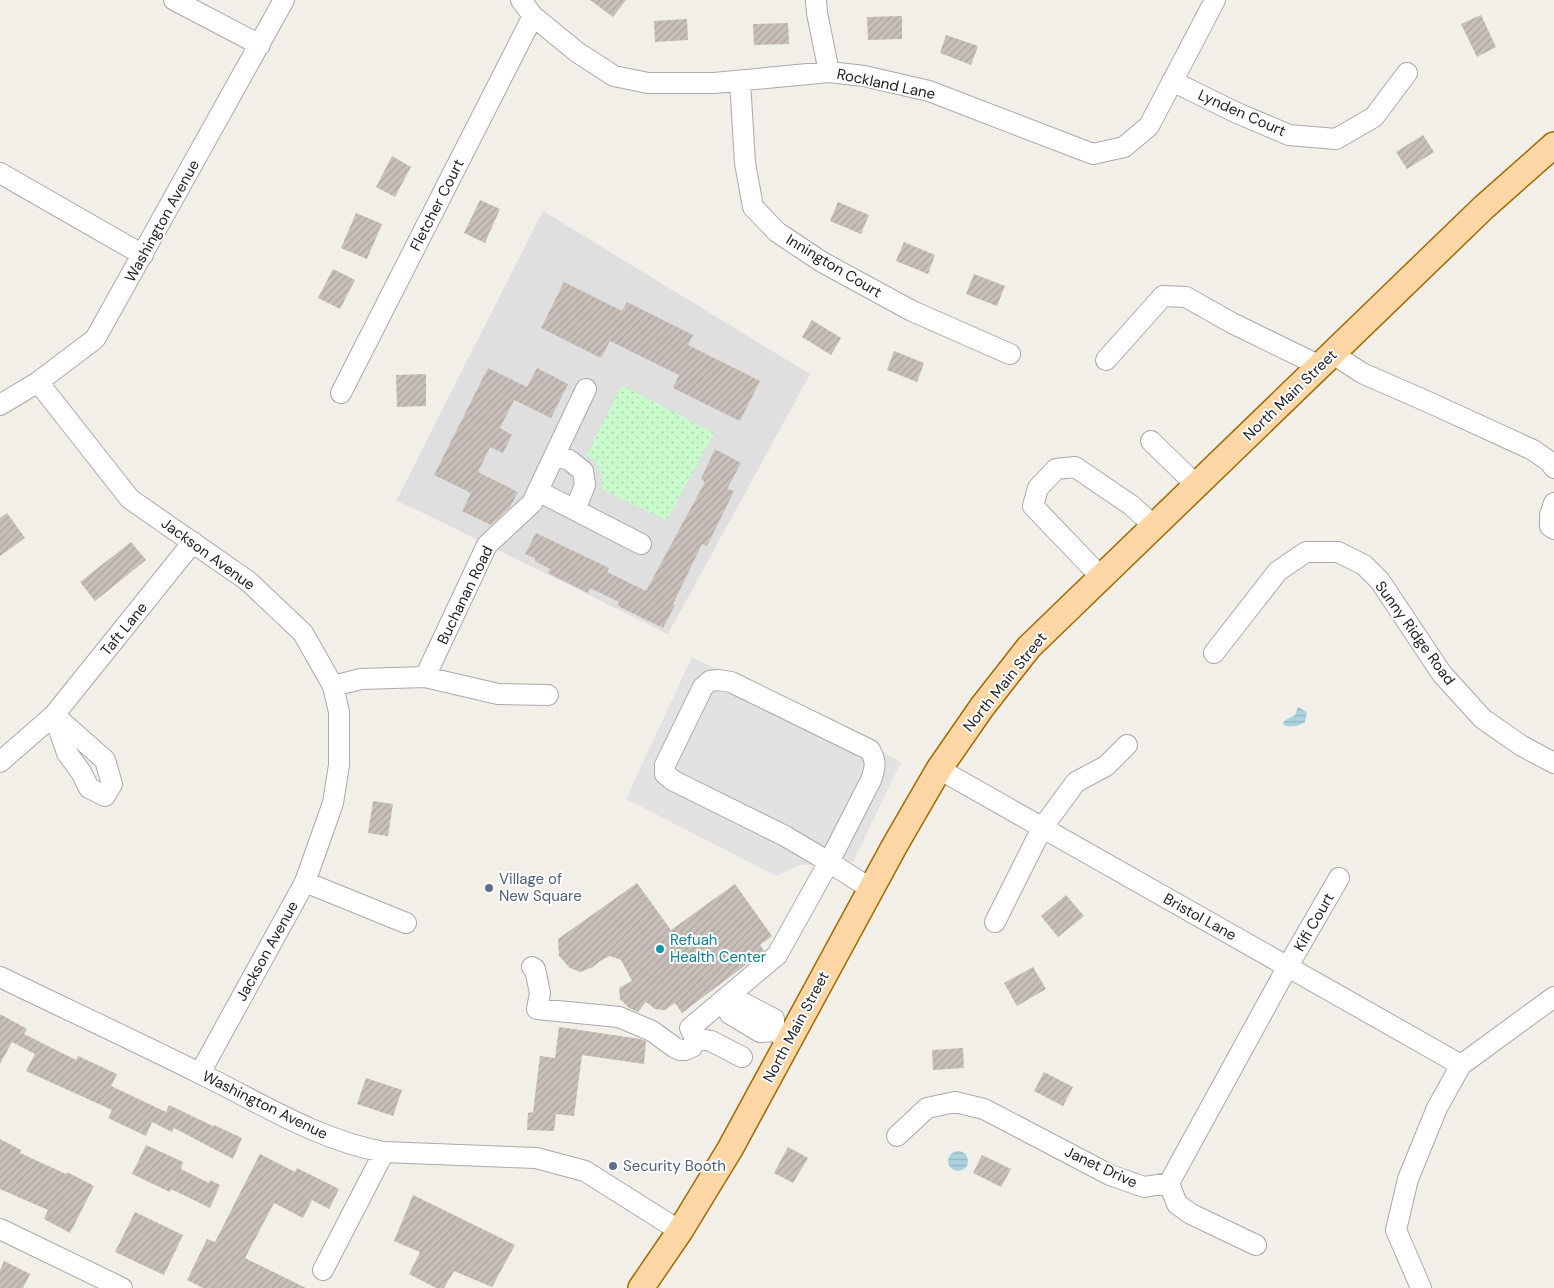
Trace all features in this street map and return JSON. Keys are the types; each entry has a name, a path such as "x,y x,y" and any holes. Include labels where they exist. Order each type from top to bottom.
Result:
{"main road":[{"name":"North Main Street","path":"641,1288 680,1231 730,1149 782,1036 871,889 939,769 982,707 1029,647 1483,208 1554,145"}],"street":[{"path":"174,0 260,46"},
{"name":"Washington Avenue","path":"0,405 38,382 96,339 284,0"},
{"path":"816,0 829,72"},
{"name":"Rockland Lane","path":"527,8 577,52 614,76 648,83 714,83 829,72 864,76 929,91 1093,154 1124,147 1149,126 1216,0"},
{"name":"Fletcher Court","path":"341,393 527,8"},
{"name":"Lynden Court","path":"1172,81 1235,112 1289,135 1336,139 1374,117 1407,73"},
{"name":"Innington Court","path":"740,81 745,164 753,206 777,232 822,262 912,311 1010,354"},
{"path":"0,174 143,254"},
{"path":"1106,360 1163,296 1186,297 1232,323 1362,373 1533,450 1550,462 1554,468"},
{"name":"Jackson Avenue","path":"38,382 130,499 248,581 303,633 333,686 339,712 339,765 333,803 305,882 200,1073"},
{"name":"Buchanan Road","path":"425,677 486,546 532,503 586,389"},
{"path":"1151,441 1196,485"},
{"path":"555,455 569,460 583,471 585,485 575,510"},
{"path":"1101,577 1033,506 1038,488 1056,469 1076,467 1131,505 1154,526"},
{"path":"538,491 640,544"},
{"path":"1554,503 1550,515 1550,526 1554,529"},
{"name":"Taft Lane","path":"0,762 54,715 193,542"},
{"name":"Sunny Ridge Road","path":"1214,653 1278,570 1306,552 1338,552 1364,565 1380,581 1442,674 1483,719 1522,746 1554,763"},
{"path":"333,686 361,679 425,677 498,694 548,695"},
{"path":"532,967 535,969 540,993 537,1009 619,1017 652,1031 680,1050 686,1050 692,1047 693,1033 777,955 829,862 871,780 876,767 876,759 870,750 731,682 710,681 703,687 664,765 665,774 674,781 785,836 829,862 871,889"},
{"path":"995,922 1042,828 1076,782 1106,766 1127,745"},
{"name":"Bristol Lane","path":"939,769 1461,1065"},
{"name":"Kifi Court","path":"1288,966 1339,878"},
{"path":"305,882 406,923"},
{"path":"1256,1245 1192,1214 1177,1204 1169,1183 1288,966"},
{"name":"Washington Avenue","path":"0,977 200,1073 311,1130 360,1148 384,1152 536,1158 585,1171 680,1231"},
{"path":"1421,1288 1396,1230 1408,1179 1437,1108 1461,1065 1554,997"},
{"path":"727,1002 741,1002 774,1020 782,1036"},
{"path":"693,1033 742,1057"},
{"name":"Janet Drive","path":"897,1136 927,1108 955,1102 984,1109 1110,1175 1144,1187 1169,1183"},
{"path":"323,1270 384,1152"},
{"path":"0,1229 122,1288"}],"shaded area":[{"path":"543,211 810,374 668,634 396,501"},
{"path":"692,657 901,762 853,862 800,865 776,876 626,799"}],"green space":[{"path":"622,385 714,433 667,520 603,490 601,475 595,460 586,456"}],"water":[{"path":"1298,707 1307,712 1305,722 1294,726 1283,724 1284,721 1295,715"},
{"path":"954,1151 962,1151 968,1157 968,1165 962,1171 954,1171 948,1165 948,1157"}],"building":[{"path":"590,0 626,0 613,17"},
{"path":"1481,15 1496,47 1477,57 1461,24"},
{"path":"902,16 902,39 868,40 867,17"},
{"path":"687,19 688,40 655,42 654,21"},
{"path":"788,23 789,44 754,45 753,24"},
{"path":"946,35 978,46 971,65 940,53"},
{"path":"1423,135 1434,152 1407,169 1396,152"},
{"path":"392,156 411,167 395,197 376,187"},
{"path":"480,200 500,209 485,243 464,233"},
{"path":"838,202 869,215 861,234 830,221"},
{"path":"356,213 382,224 367,259 341,248"},
{"path":"904,242 935,255 928,274 896,261"},
{"path":"333,269 355,280 340,309 318,298"},
{"path":"974,274 1005,286 997,306 966,294"},
{"path":"564,282 622,311 627,302 693,335 688,345 760,381 740,421 673,388 679,375 610,341 601,358 541,328"},
{"path":"812,320 841,338 831,355 802,337"},
{"path":"894,351 924,363 917,382 887,370"},
{"path":"488,368 527,387 537,368 568,384 551,418 514,400 500,428 512,435 503,453 490,447 478,472 518,492 510,507 491,525 462,511 471,493 434,475"},
{"path":"426,374 426,406 397,407 396,375"},
{"path":"715,449 741,463 727,489 734,491 707,546 702,544 663,628 618,606 619,602 590,588 588,593 548,573 550,569 535,561 535,558 525,554 536,533 609,568 607,572 646,591 705,482 701,479"},
{"path":"7,513 25,538 0,556 0,518"},
{"path":"131,542 146,560 95,601 80,582"},
{"path":"373,801 393,804 388,836 368,833"},
{"name":"Refuah Health Center","path":"637,883 671,930 735,884 772,936 760,945 764,951 682,1013 675,1003 665,1010 655,1009 646,1002 638,1012 629,1008 620,999 619,988 632,981 621,960 610,956 593,967 580,972 570,968 559,956 558,939"},
{"path":"1066,895 1084,916 1058,937 1041,916"},
{"path":"1033,967 1046,989 1017,1006 1004,983"},
{"path":"0,1014 27,1029 24,1034 76,1060 78,1056 117,1074 111,1086 166,1112 169,1105 242,1138 233,1159 174,1128 172,1132 152,1122 146,1136 108,1118 112,1110 26,1071 35,1054 12,1042 0,1064"},
{"path":"559,1027 646,1041 644,1064 582,1055 574,1116 556,1114 554,1131 527,1130 528,1113 533,1112 540,1056 555,1058"},
{"path":"963,1048 964,1068 933,1070 932,1050"},
{"path":"1044,1072 1073,1087 1063,1106 1034,1091"},
{"path":"366,1078 402,1090 393,1116 357,1104"},
{"path":"0,1139 21,1150 20,1153 66,1174 67,1172 94,1186 70,1233 44,1219 48,1210 0,1189"},
{"path":"146,1145 183,1162 181,1169 209,1183 210,1180 220,1185 210,1208 171,1189 170,1192 132,1174"},
{"path":"788,1147 808,1158 793,1183 774,1173"},
{"path":"260,1154 295,1172 297,1168 339,1189 329,1209 312,1200 303,1218 274,1203 245,1258 306,1288 203,1288 187,1280 207,1239 215,1242"},
{"path":"982,1155 1011,1169 1001,1187 973,1173"},
{"path":"413,1195 515,1245 492,1287 454,1271 444,1288 436,1288 409,1274 420,1252 394,1241"},
{"path":"135,1212 183,1235 164,1275 115,1252"},
{"path":"4,1261 30,1274 23,1288 0,1288 0,1270"}],"place":[{"name":"Village of New Square","path":"489,888"},
{"name":"Refuah Health Center","path":"660,949"},
{"name":"Security Booth","path":"613,1166"}]}
